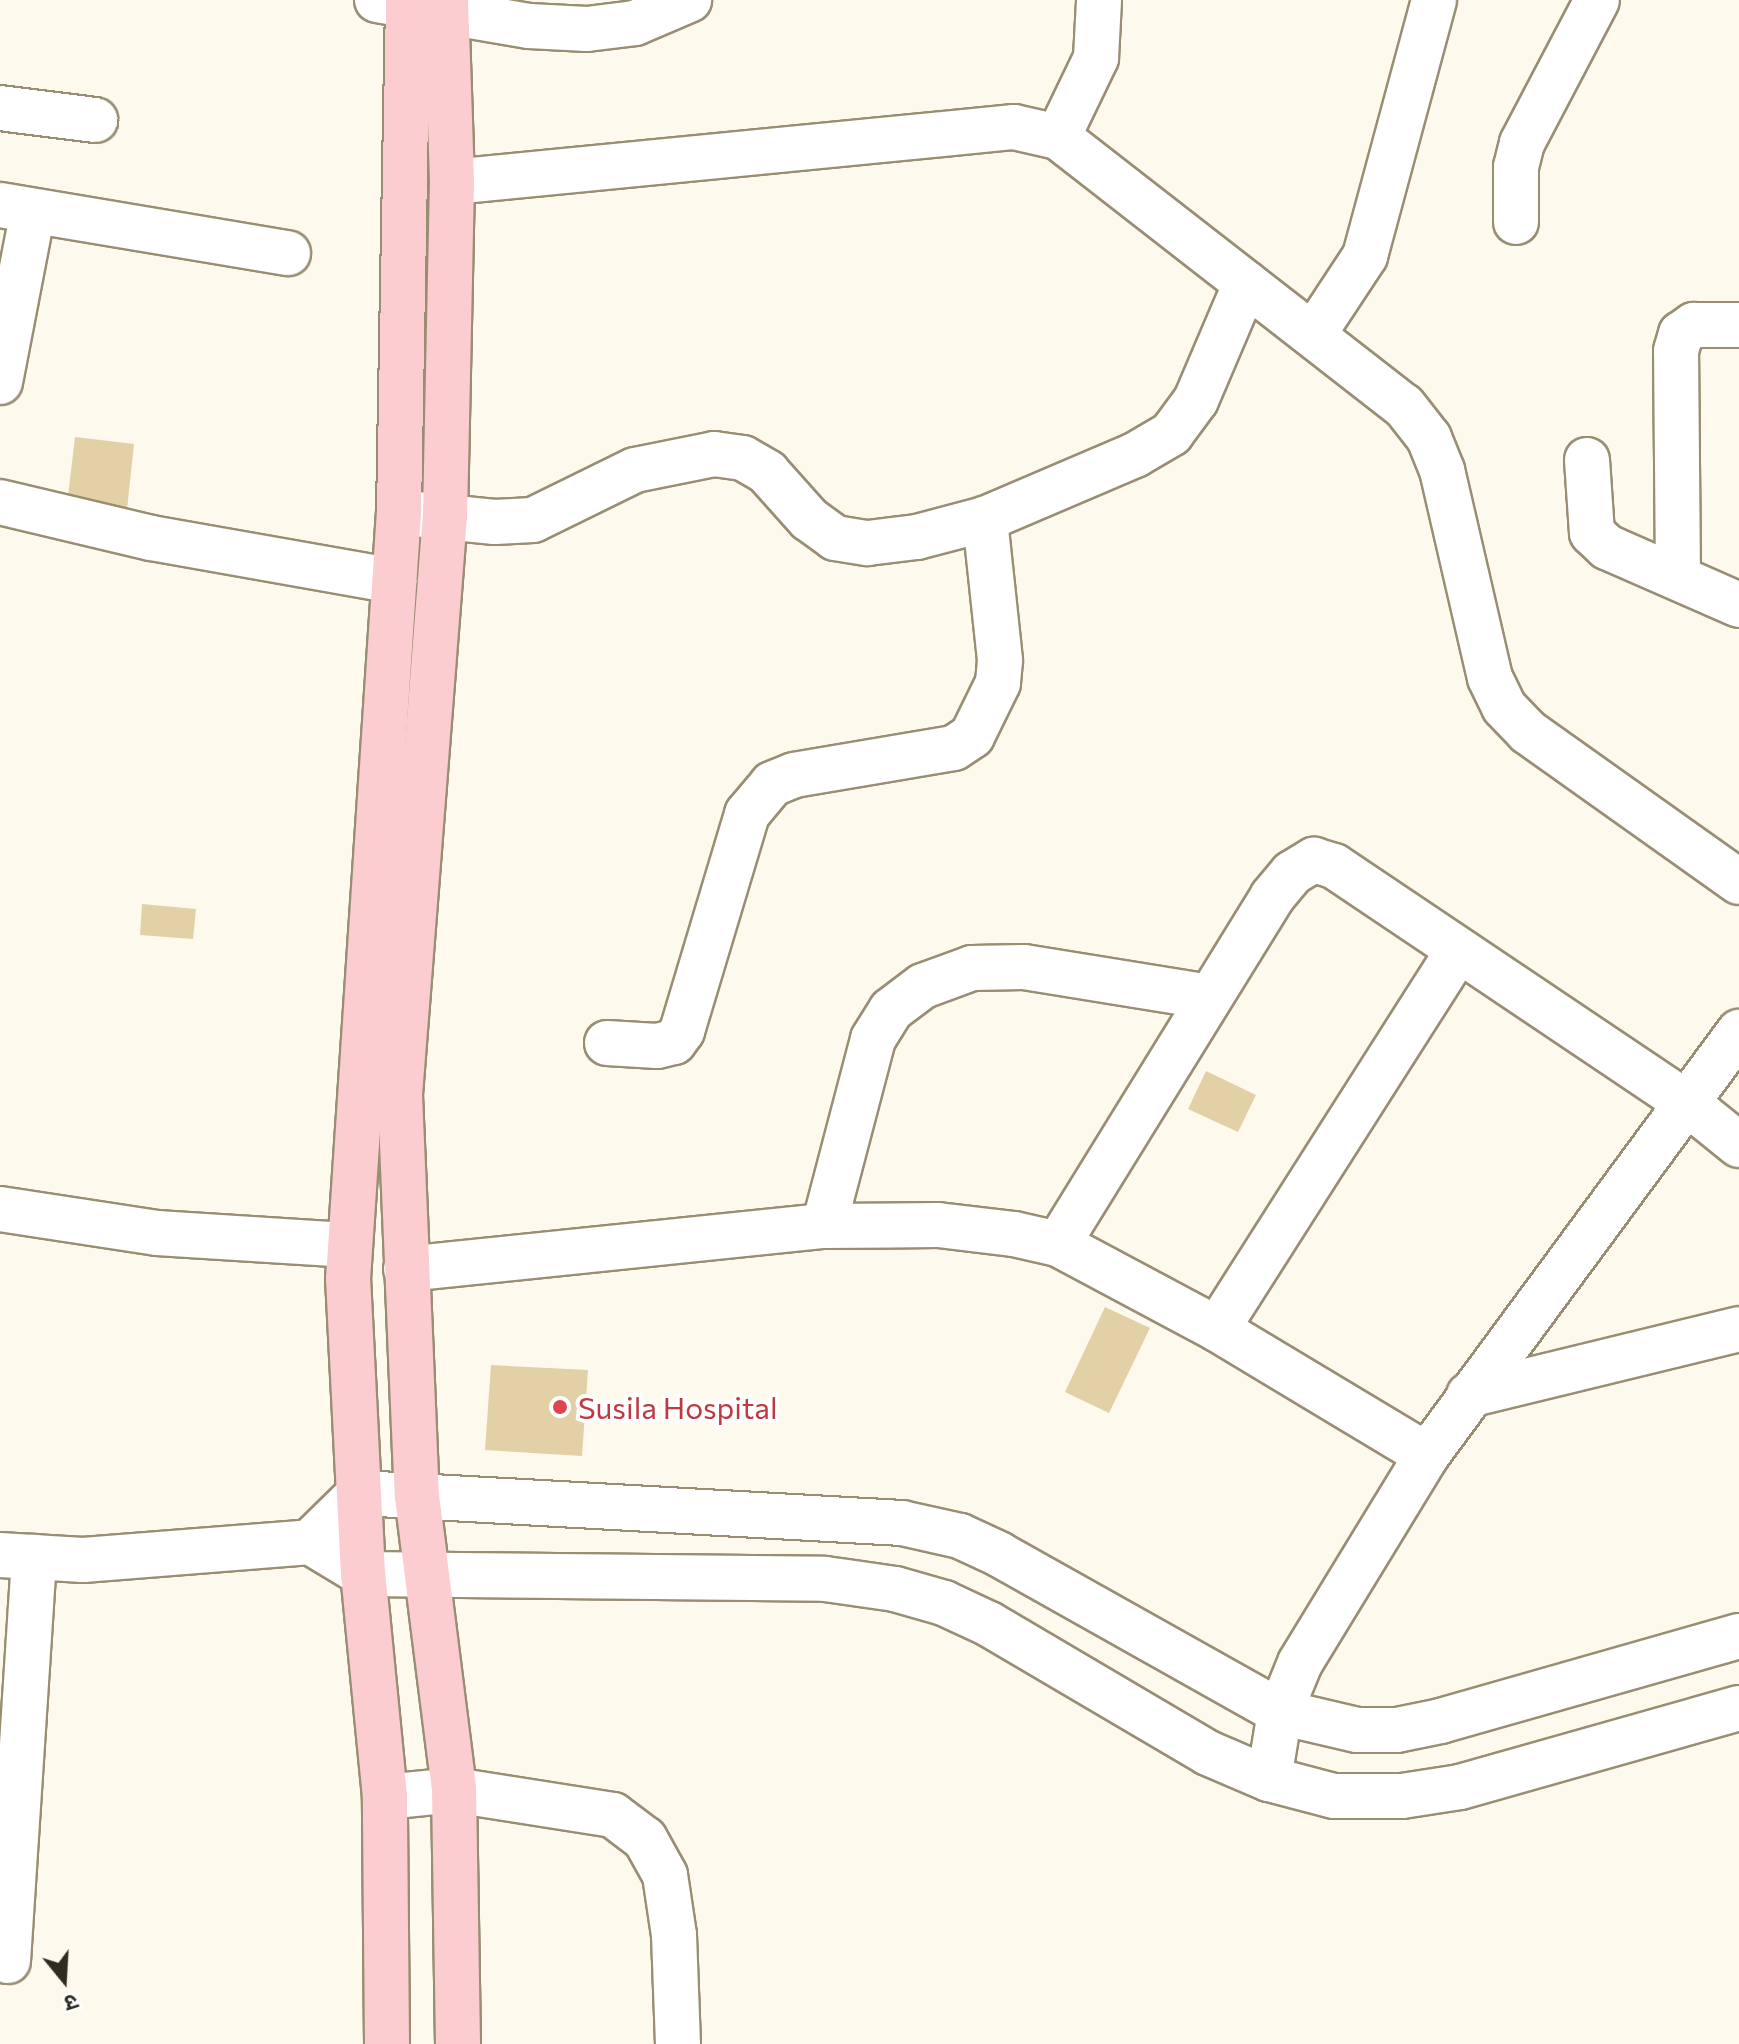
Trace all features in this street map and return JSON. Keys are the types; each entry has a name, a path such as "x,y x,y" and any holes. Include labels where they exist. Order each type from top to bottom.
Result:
{"main road":[{"path":"417,3 452,182 445,515 400,1095 417,1496 454,1790 458,2044"},
{"path":"387,2044 385,1797 363,1574 350,1245 399,512 417,3"}],"street":[{"path":"417,3 529,26 587,29 635,23 689,0"},
{"path":"1058,137 1096,58 1099,0"},
{"path":"1313,335 1350,285 1369,244 1434,0"},
{"path":"1516,222 1516,167 1522,143 1597,0"},
{"path":"0,108 95,120"},
{"path":"452,182 1014,127 1058,137 1404,406 1429,438 1442,470 1490,678 1504,707 1528,732 1739,882"},
{"path":"0,382 17,208 288,253"},
{"path":"399,512 495,522 533,520 635,470 714,454 743,458 767,472 809,519 835,538 868,543 985,519 1135,455 1171,434 1196,400 1246,283"},
{"path":"1678,576 1676,351 1681,334 1694,325 1739,325"},
{"path":"1587,460 1592,533 1607,547 1739,605"},
{"path":"0,502 151,538 394,581"},
{"path":"607,1043 657,1046 674,1042 682,1031 747,814 772,784 794,775 954,748 972,736 990,706 999,671 985,519"},
{"path":"1058,1244 1272,897 1292,873 1314,860 1334,866 1687,1103 1739,1145"},
{"path":"1217,1329 1458,950"},
{"path":"824,1226 873,1039 891,1010 923,986 972,968 1024,967 1210,997"},
{"path":"1269,1779 1280,1712 1316,1634 1427,1455 1739,1032"},
{"path":"0,1209 157,1233 350,1245"},
{"path":"406,1269 824,1226 938,1225 1058,1244 1217,1329 1427,1455"},
{"path":"1469,1395 1739,1329"},
{"path":"310,1542 360,1493 902,1523 960,1536 1280,1712 1357,1730 1397,1730 1739,1636"},
{"path":"944,1603 960,1536"},
{"path":"8,1961 17,1556 142,1557 310,1542 363,1574 825,1579 944,1603 989,1624 1208,1753 1269,1779 1334,1796 1402,1796 1460,1787 1739,1708"},
{"path":"385,1797 454,1790 613,1815 645,1839 665,1875 674,1935 678,2044"}],"building":[{"path":"75,437 134,444 126,519 66,513"},
{"path":"142,904 196,909 193,939 140,935"},
{"path":"1206,1071 1256,1095 1238,1132 1188,1109"},
{"path":"1105,1307 1150,1328 1109,1413 1065,1392"},
{"path":"491,1365 588,1370 582,1456 485,1450"}],"place":[{"name":"Susila Hospital","path":"560,1407"}]}
